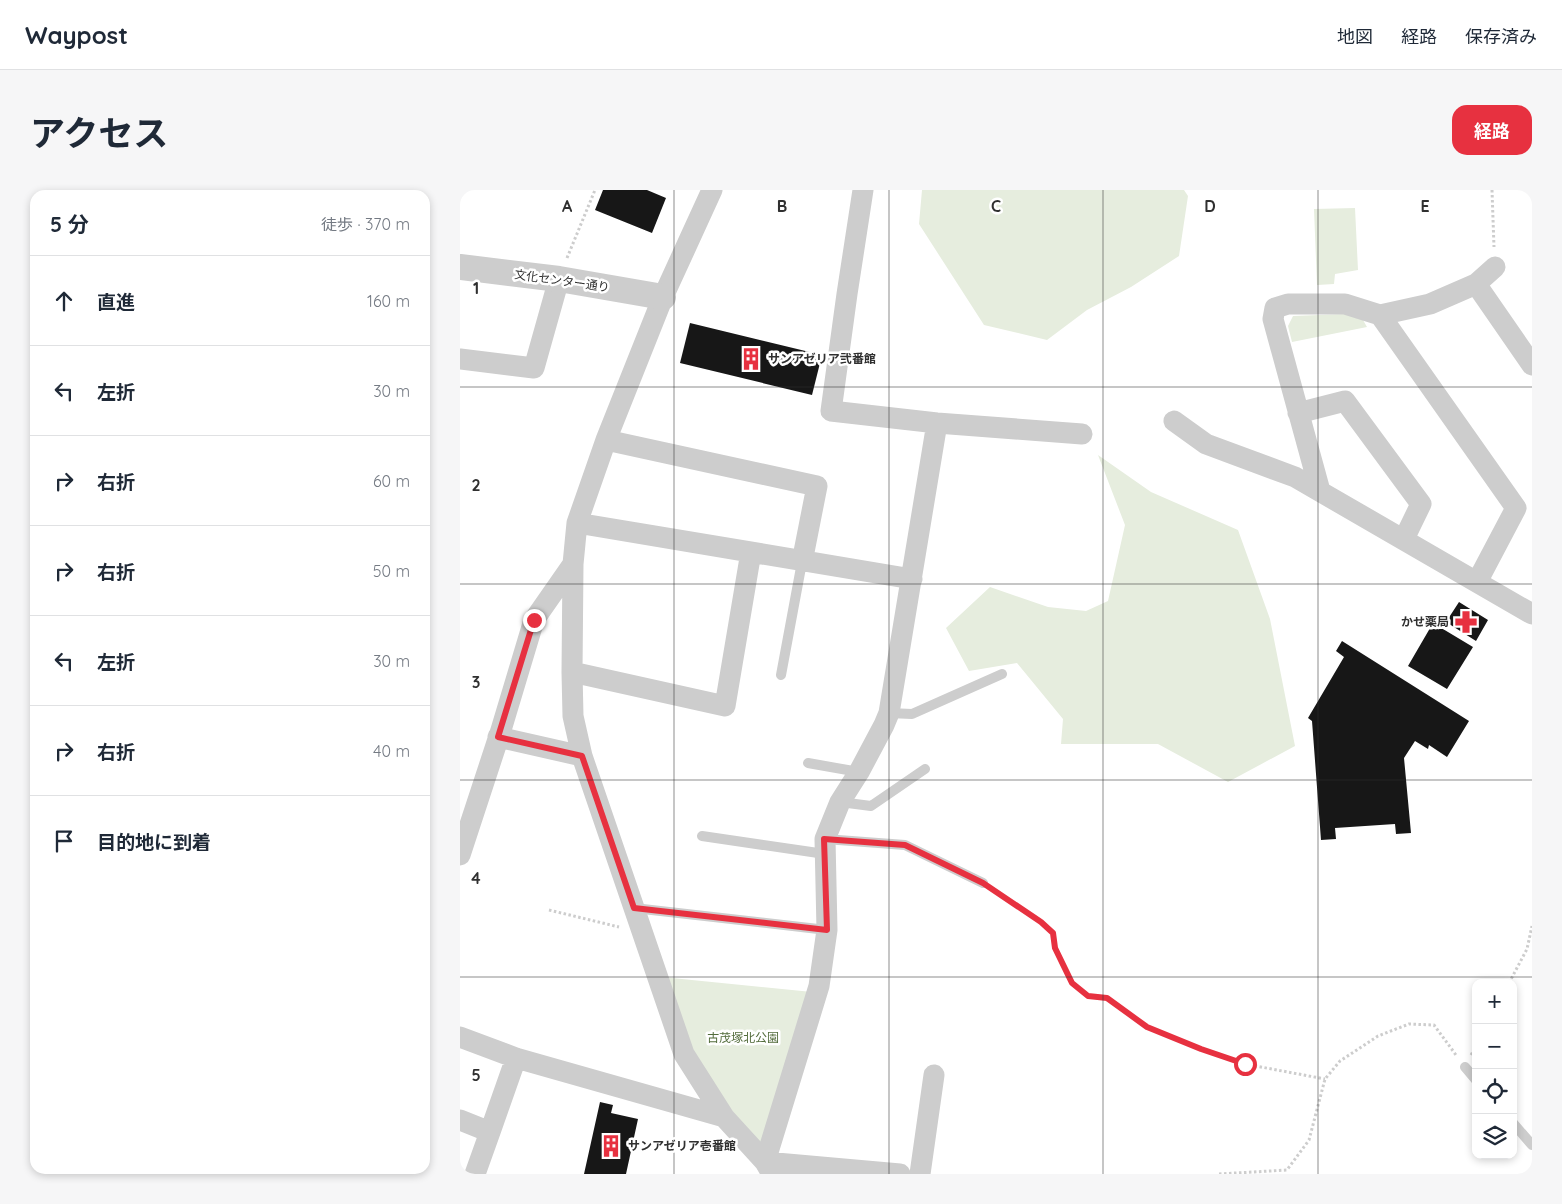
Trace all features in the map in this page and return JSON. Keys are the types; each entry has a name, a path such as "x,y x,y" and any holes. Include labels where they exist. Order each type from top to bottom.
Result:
{"street":[{"path":"712,190 663,297 606,440 577,523 573,564 572,672 574,716 582,756 684,1054 724,1117 768,1168 900,1174"},
{"path":"863,190 831,411 937,423 1082,434"},
{"name":"文化センター通り","path":"460,267 559,279 663,297"},
{"path":"1320,491 1273,319 1276,308 1288,304 1345,304 1380,315 1430,304 1476,284 1495,267"},
{"path":"460,359 534,368 559,279"},
{"path":"1476,284 1532,365"},
{"path":"1380,315 1516,508 1477,582"},
{"path":"1298,412 1346,401 1421,504 1404,539"},
{"path":"1174,420 1206,444 1295,477 1532,614"},
{"path":"768,1168 819,986 827,930 825,846 840,802 859,772 889,713 937,423"},
{"path":"606,440 817,486 802,562"},
{"path":"577,523 912,579"},
{"path":"572,672 725,706 751,552"},
{"path":"460,855 465,826 498,737 534,620 573,564"},
{"path":"498,737 582,756"},
{"path":"460,1037 516,1058 724,1117"},
{"path":"475,1174 516,1058"},
{"path":"920,1174 934,1075"},
{"path":"460,1120 490,1132"}],"lane":[{"path":"781,675 802,562"},
{"path":"889,713 912,714 1002,674"},
{"path":"808,763 859,772"},
{"path":"840,802 871,806 925,768"},
{"path":"702,836 825,846 905,845 983,883"},
{"path":"634,908 827,930"},
{"path":"1465,1067 1472,1075"},
{"path":"1517,1128 1532,1145"}],"path":[{"path":"559,279 595,190"},
{"path":"1492,190 1495,267"},
{"path":"983,883 1041,922 1053,933 1055,948 1072,983 1088,996 1107,998 1147,1027 1201,1049 1245,1064 1325,1079"},
{"path":"549,910 642,932"},
{"path":"1511,979 1527,949 1532,926"},
{"path":"1219,1174 1287,1170 1308,1140 1325,1079 1340,1061 1378,1036 1409,1024 1434,1025 1465,1067"}],"green space":[{"path":"922,190 1184,190 1188,196 1179,256 1131,287 1087,310 1047,340 984,325 919,224"},
{"path":"1355,208 1358,270 1335,274 1334,284 1317,285 1314,209"},
{"path":"1345,314 1363,320 1367,327 1292,342 1288,326 1293,316"},
{"path":"1098,455 1151,492 1238,530 1270,619 1295,746 1228,782 1158,744 1061,744 1063,719 1017,663 969,671 946,628 990,587 1048,607 1086,611 1108,601 1125,525"},
{"name":"古茂塚北公園","path":"662,977 812,992 763,1152 688,1052"}],"building":[{"path":"603,190 647,190 666,198 652,233 595,210"},
{"name":"サンアゼリア弐番館","path":"690,323 822,355 812,395 680,363"},
{"path":"1459,602 1488,620 1476,641 1446,622"},
{"path":"1433,623 1473,647 1447,689 1408,666"},
{"path":"1342,641 1469,721 1447,757 1429,745 1428,749 1415,741 1404,758 1411,833 1396,834 1395,824 1335,828 1336,839 1321,840 1312,721 1308,718 1344,657 1336,651"},
{"name":"サンアゼリア壱番館","path":"600,1102 613,1105 611,1113 638,1119 626,1174 584,1174"}],"place":[{"name":"サンアゼリア弐番館","path":"751,359"},
{"name":"かせ薬局","path":"1466,622"},
{"name":"サンアゼリア壱番館","path":"611,1146"}],"route":[{"path":"534,620 498,737 582,756 634,908 827,930 824,839 905,845 983,883 1041,922 1053,933 1055,948 1072,983 1088,996 1107,998 1147,1027 1201,1049 1245,1064"}]}
